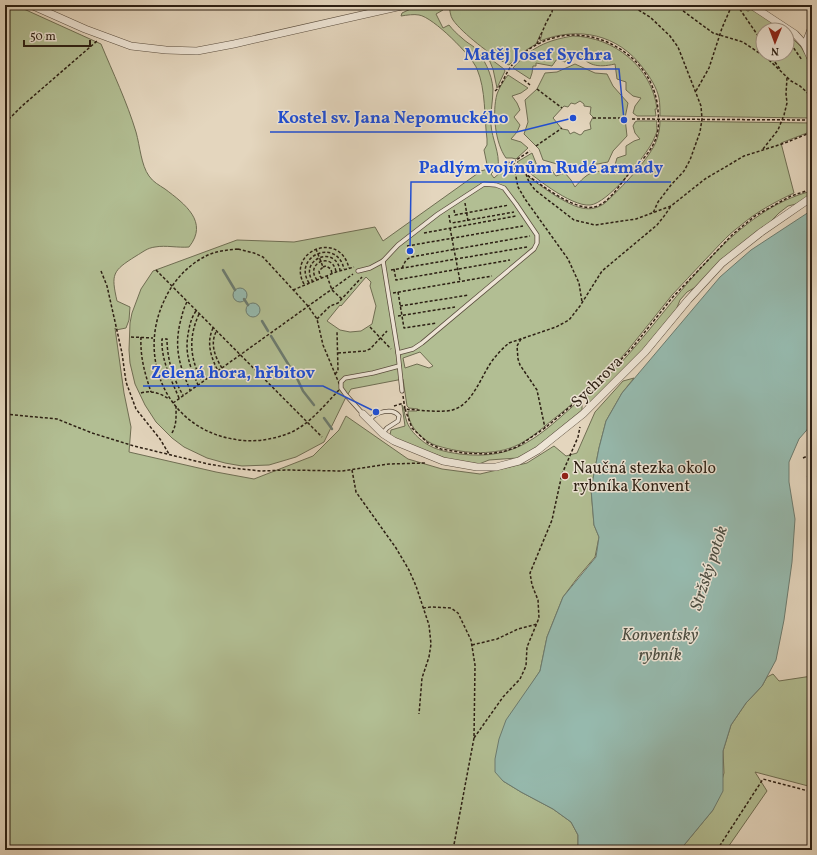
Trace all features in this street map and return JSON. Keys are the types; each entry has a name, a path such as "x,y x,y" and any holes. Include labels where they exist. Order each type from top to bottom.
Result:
{"street":[{"path":"31,5 103,36 131,46 166,50 197,51 406,5"},
{"path":"751,5 795,34 805,44 811,60"},
{"path":"805,44 812,27"},
{"name":"Sychrova","path":"363,414 383,434 394,441 443,461 477,467 496,467 519,461 538,450 583,414 645,352 688,300 722,263 760,233 812,197"}],"lane":[{"path":"358,271 370,268 383,260 400,243 452,204 484,184 496,185 504,188 521,210 537,235 536,246 534,249 450,321 413,349 398,353"},
{"path":"383,260 398,353 402,391"},
{"path":"363,414 341,388 341,382 345,378 399,366"},
{"path":"370,420 372,417 385,412 397,412 399,416 398,421 387,428 383,434"}],"path":[{"path":"537,44 552,12 553,5"},
{"path":"630,5 650,18 670,36 680,52 701,106 702,119 700,132 690,160 684,171 658,202 653,212"},
{"path":"675,5 704,28 713,33 743,42 768,59 791,81 800,86 812,97"},
{"path":"696,91 709,68 719,34 732,5"},
{"path":"737,5 755,31"},
{"path":"495,91 508,70 520,56 537,44 547,39 564,35 581,35 609,42 631,56 650,80 657,101 659,119 656,138 649,150 614,192 598,205 585,207 573,204 526,174 513,162"},
{"path":"5,123 22,106 103,36"},
{"path":"795,49 803,61 811,60"},
{"path":"775,62 782,72"},
{"path":"763,149 776,134 782,119 787,103 787,77"},
{"path":"524,80 530,85"},
{"path":"537,89 562,108"},
{"path":"593,118 625,118"},
{"path":"632,119 812,120"},
{"path":"536,146 562,128"},
{"path":"405,409 446,412 464,404 470,397 491,362 509,343 556,328 569,320 582,303 602,271 657,225 671,206 705,179 744,156 791,141 812,132"},
{"path":"505,162 513,162 530,151"},
{"path":"513,162 518,187 568,259 579,283 582,303"},
{"path":"526,174 529,182 536,190 574,220 595,225 636,220 671,206"},
{"path":"464,197 468,220"},
{"path":"452,204 455,215 516,204"},
{"path":"447,208 450,222 452,223 521,210"},
{"path":"412,234 524,215"},
{"path":"400,243 405,246 410,246 530,225"},
{"path":"450,228 460,281"},
{"path":"402,268 406,260 411,257 537,235"},
{"path":"385,271 536,246"},
{"path":"293,290 349,268 345,258 340,252 327,247 316,249 307,255 302,264 301,275 305,285"},
{"path":"337,331 338,371 335,374 323,345 317,319 308,306 263,257 254,252 238,249 206,256 188,268 171,286 160,308 153,338 154,357 161,381 173,403 190,420 208,432 224,438 238,440 263,440 281,436 293,431 320,411 341,388"},
{"path":"316,249 323,267"},
{"path":"309,283 306,278 305,268 310,259 318,253 327,252 335,255 341,261 344,269"},
{"path":"313,282 309,274 310,268 314,260 320,257 332,258 337,262 340,271"},
{"path":"394,269 396,280 523,258"},
{"path":"317,280 314,270 317,264 321,261 331,263 335,267 336,272"},
{"path":"323,267 326,266 331,269 332,274"},
{"path":"322,278 319,271 323,267"},
{"path":"317,319 330,306 342,300 370,268"},
{"path":"156,270 322,437"},
{"path":"101,271 107,286 122,353 126,382 136,409 160,439 169,454"},
{"path":"173,403 358,271"},
{"path":"450,321 404,328 398,292 506,273"},
{"path":"327,276 332,290 342,300"},
{"path":"400,306 482,293"},
{"path":"187,302 178,332 177,346 179,359 190,390"},
{"path":"402,316 469,304"},
{"path":"196,311 190,324 187,338 187,348 189,362 198,385"},
{"path":"199,314 191,339 191,352 202,382"},
{"path":"338,353 370,350 394,326"},
{"path":"370,327 390,348 398,353"},
{"path":"213,328 209,344 214,363 218,371"},
{"path":"216,332 213,342 214,351 217,361 222,368"},
{"path":"131,337 153,338"},
{"path":"141,337 143,367 151,392"},
{"path":"179,398 169,376 162,339 167,339 168,354 177,384 183,396"},
{"path":"521,339 517,346 518,359 520,365 537,390 545,428"},
{"path":"164,355 168,354"},
{"path":"141,393 151,392 163,395 171,400"},
{"path":"403,397 405,409 412,428 428,443 441,449 464,453 486,454 508,450 525,442 545,428 584,395"},
{"path":"172,433 175,428 176,406"},
{"path":"5,414 57,419 92,433 134,446 208,464 261,471 352,470 389,464 423,464 443,461"},
{"path":"474,738 504,697 520,679 526,666 527,647 539,618 538,600 532,585 530,573 552,520 562,474 578,437 583,414"},
{"path":"803,458 812,454"},
{"path":"352,470 356,492 396,548 409,570 429,625 431,644 429,657 422,678 419,714"},
{"path":"807,477 812,476"},
{"path":"423,608 431,606 451,608 458,613 471,640 475,666 474,738 453,850"},
{"path":"472,646 518,629 537,624"},
{"path":"717,850 763,780 812,792"}],"green space":[{"path":"5,5 15,5 101,44 132,121 146,172 154,182 187,207 195,222 195,238 189,247 163,246 150,248 122,266 115,274 114,285 117,301 130,307 129,320 126,328 116,330 115,328 124,393 131,427 129,452 254,479 313,456 339,430 346,416 408,459 442,469 480,474 527,463 554,446 566,456 577,453 595,412 623,381 634,378 622,393 606,421 599,448 591,489 594,525 599,537 595,557 563,597 547,637 540,671 525,694 503,781 553,809 571,822 578,835 578,850 5,850"},
{"path":"419,5 441,5 443,10 436,14 443,28 449,25 458,35 474,47 484,61 491,78 493,89 491,125 498,162 498,167 491,174 494,178 510,164 512,164 566,202 582,208 594,208 605,203 642,164 654,147 660,121 812,123 812,131 781,143 794,193 759,212 730,234 672,295 628,350 604,375 560,414 520,444 495,452 466,452 438,446 427,441 418,433 411,423 408,411 417,411 418,409 409,408 407,406 403,379 351,389 324,442 296,457 269,465 242,466 207,458 184,447 172,438 156,422 145,405 135,384 130,363 130,323 141,289 153,271 237,240 294,242 375,227 383,241 481,171 488,169 484,150 487,145 487,139 482,86 474,63 451,38 433,22 419,15 401,16 402,13","holes":["366,277 371,282 370,286 376,306 372,324 361,331 350,332 340,330 327,321","420,352 433,366 429,368 417,364 405,368 403,358"]},
{"path":"449,5 746,5 747,11 749,11 749,7 771,22 755,22 755,62 795,62 795,41 801,47 812,66 812,118 660,116 660,102 655,86 633,56 622,47 596,36 583,34 554,36 540,41 541,33 536,44 523,52 509,65 470,38 457,25 451,15"},
{"path":"573,36 603,42 616,48 628,57 648,80 654,94 657,109 655,109 656,116 637,116 633,113 635,106 641,98 633,96 626,90 626,82 617,79 615,64 603,66 593,65 580,56 576,51 565,62 557,59 552,66 536,63 536,66 533,66 530,79 513,68 526,55 540,46 555,40"},
{"path":"488,57 505,71 497,88 493,69"},
{"path":"575,64 595,73 607,74 613,86 628,103 625,118 627,136 613,151 608,162 587,166 577,172 564,166 543,160 539,149 524,134 528,122 525,100 537,89 545,73 557,72","holes":["580,101 584,104 584,106 591,107 590,114 593,117 590,123 591,129 584,131 580,135 574,132 570,134 568,130 562,129 553,118 564,106 568,107 571,103 575,104"]},
{"path":"508,75 528,88 521,93 512,96 520,110 514,117 520,125 517,132 511,139 521,142 528,148 516,159 506,158 502,152 497,136 495,118 497,94"},
{"path":"637,121 657,121 657,131 653,141 642,158 625,179 606,197 597,203 590,205 582,204 562,196 541,182 517,162 532,153 536,163 536,172 551,169 556,176 565,173 575,187 584,178 592,173 602,171 615,174 617,158 626,155 626,146 640,139 635,133 633,126"},
{"path":"812,191 812,195 800,203 788,206 779,213 694,288 687,292 680,300 676,310 651,342 586,408 587,395 629,354 713,255 735,234 759,215 785,201"},
{"path":"580,400 582,401 582,410 530,452 517,458 489,460 479,464 448,459 399,441 390,435 391,430 405,426 402,405 404,408 405,417 413,433 434,448 460,454 480,455 497,453 526,443 552,424"},
{"path":"773,674 779,681 812,676 812,787 755,772 767,791 726,850 680,850 713,810 724,773 723,751 731,725 746,703 762,686 767,677"}],"water":[{"name":"Konventský rybník","path":"812,210 812,424 799,439 789,462 789,482 795,519 792,562 784,620 776,660 762,686 746,703 731,725 723,751 723,791 713,810 680,850 578,850 578,835 571,822 553,809 503,781 495,772 495,759 499,739 506,720 540,671 547,637 563,597 596,557 599,537 594,525 591,489 606,421 622,393 720,277 751,250"},
{"path":"237,288 243,288 247,292 247,298 243,302 237,302 233,298 233,292"},
{"path":"250,303 256,303 260,307 260,313 256,317 250,317 246,313 246,307"}],"waterway":[{"path":"223,270 235,290"},
{"path":"244,299 248,305"},
{"path":"262,321 268,331"},
{"path":"271,336 293,372"},
{"path":"295,374 303,391 314,405"},
{"path":"324,418 332,429"}],"place":[{"name":"Kostel sv. Jana Nepomuckého","path":"573,118"},
{"name":"Matěj Josef Sychra","path":"624,120"},
{"name":"Padlým vojínům Rudé armády","path":"410,251"},
{"name":"Zelená hora, hřbitov","path":"376,412"},
{"name":"Naučná stezka okolo rybníka Konvent","path":"565,476"}],"water label":[{"name":"Stržský potok","path":"708,568"}]}
